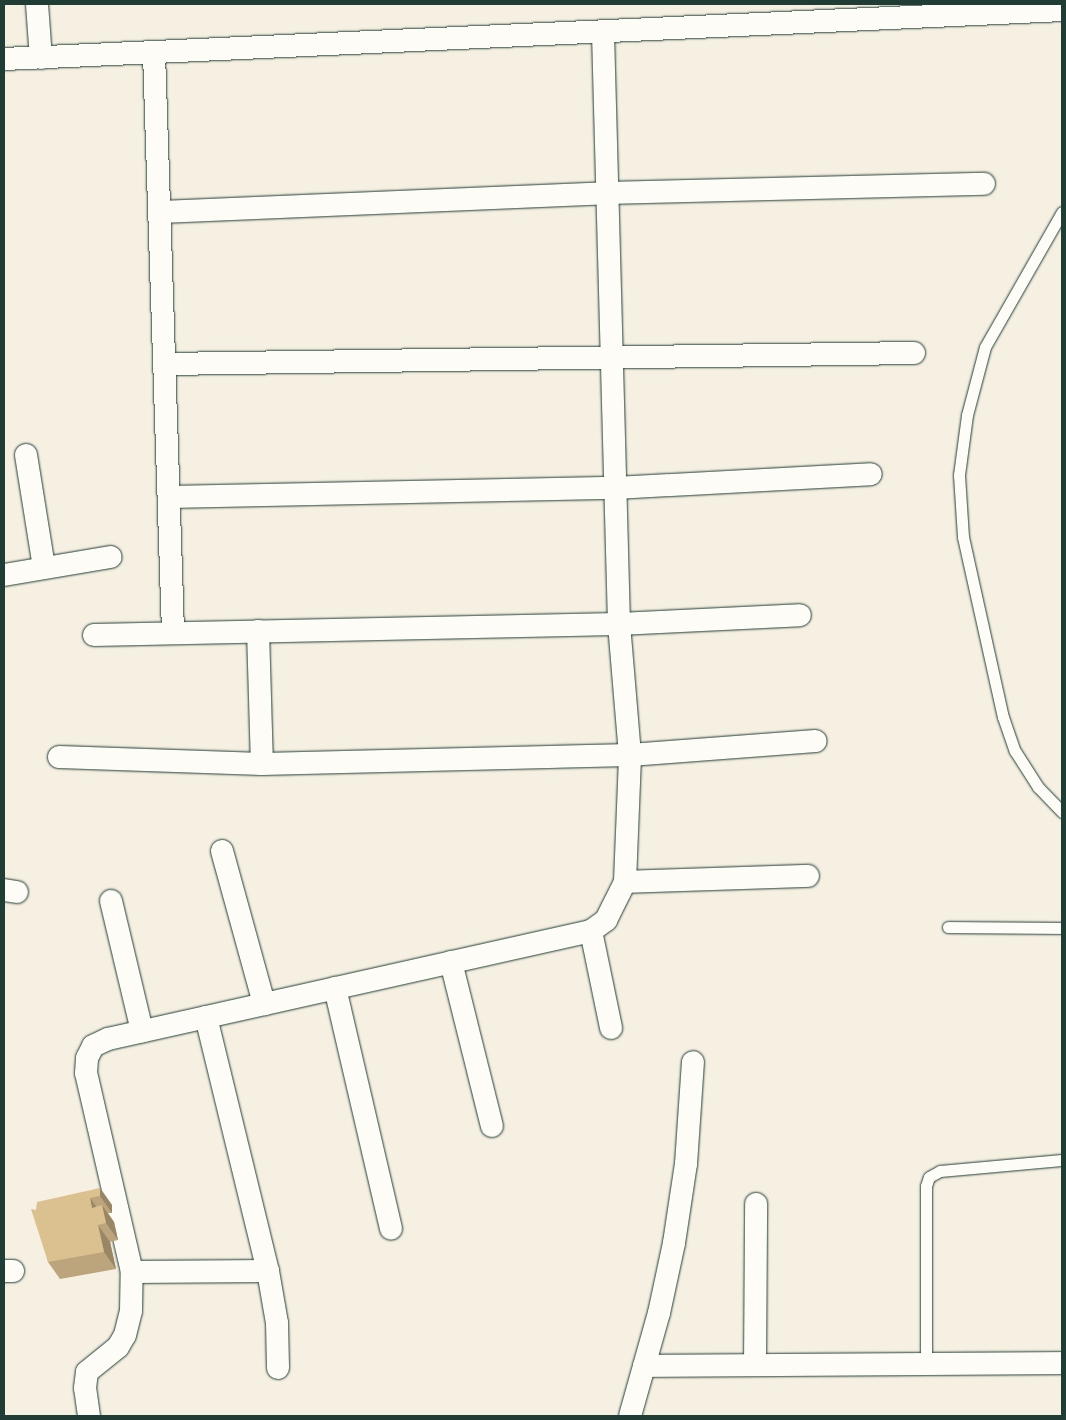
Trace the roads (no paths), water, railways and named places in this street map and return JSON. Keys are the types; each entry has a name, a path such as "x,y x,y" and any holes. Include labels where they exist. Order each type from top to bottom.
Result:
{"street":[{"path":"37,4 41,58"},
{"path":"4,59 1062,10"},
{"path":"89,1416 85,1388 87,1372 118,1347 125,1334 131,1311 132,1272 86,1073 87,1058 93,1046 108,1039 142,1031 591,931 606,920 625,882 630,755 619,624 603,32"},
{"path":"154,53 173,633"},
{"path":"160,212 607,193 984,184"},
{"path":"164,364 914,353"},
{"path":"26,455 44,568"},
{"path":"169,497 615,488 871,474"},
{"path":"4,575 110,557"},
{"path":"94,635 619,624 800,615"},
{"path":"258,632 262,764"},
{"path":"59,757 262,764 630,755 814,741"},
{"path":"222,851 264,1004"},
{"path":"625,882 808,876"},
{"path":"111,901 142,1031"},
{"path":"591,931 611,1028"},
{"path":"451,962 492,1126"},
{"path":"335,988 391,1229"},
{"path":"206,1017 268,1271 277,1323 278,1368"},
{"path":"630,1416 674,1243 686,1164 693,1062"},
{"path":"755,1365 756,1204"},
{"path":"132,1272 268,1271"},
{"path":"644,1366 1062,1363"}],"lane":[{"path":"1062,212 985,347 967,415 959,475 962,538 1003,717 1024,765 1038,787 1062,812"},
{"path":"948,927 1062,928"},
{"path":"926,1364 926,1186 930,1177 940,1171 1062,1160"}]}
